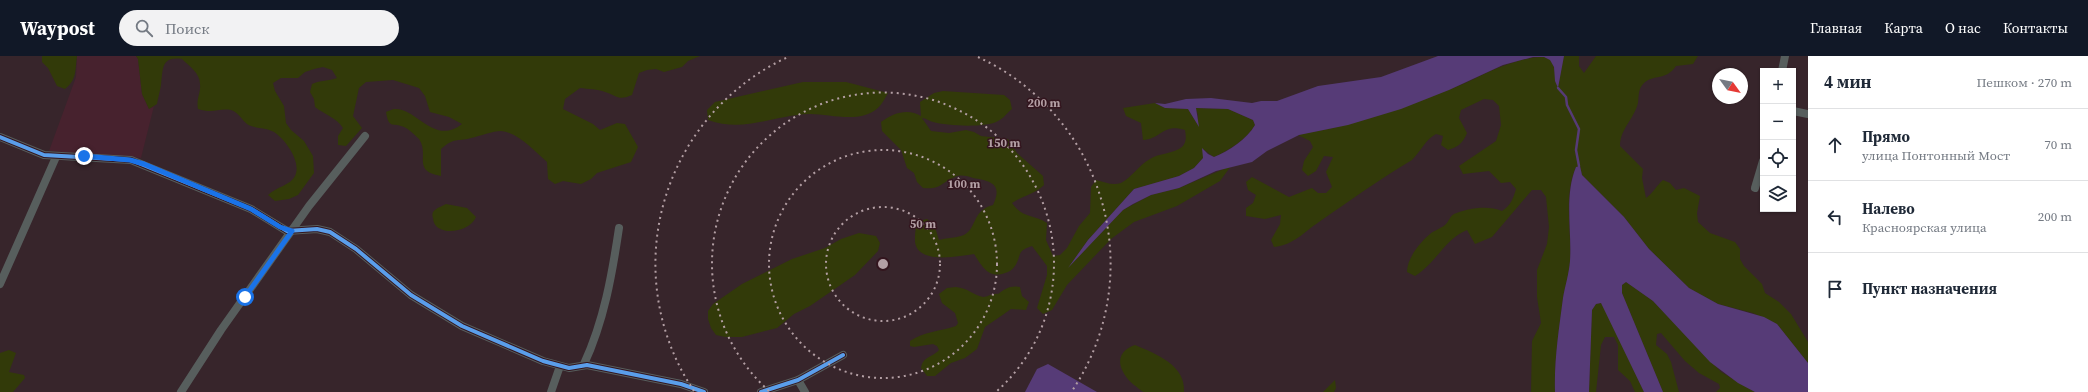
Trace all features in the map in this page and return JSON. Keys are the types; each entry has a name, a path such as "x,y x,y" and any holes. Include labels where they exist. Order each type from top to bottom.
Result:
{"street":[{"path":"1783,68 1785,56"},
{"path":"1796,112 1808,114"},
{"path":"181,392 221,330 309,206 365,136"},
{"path":"0,137 44,155 84,156 130,160 251,209 280,227 292,231 317,229 330,232 356,249 411,296 462,326 505,346 560,366 577,367 584,364 681,384 704,392"},
{"path":"0,284 56,156"},
{"path":"1755,188 1760,171"},
{"path":"584,364 592,346 611,281 619,228"},
{"path":"761,392 798,380 843,355"},
{"path":"552,392 560,366"},
{"path":"798,380 805,392"}],"shaded area":[{"path":"77,56 136,56 138,59 142,94 149,109 154,106 141,158 49,151 76,77"},
{"path":"1438,56 1564,56 1558,88 1555,81 1554,67 1550,60 1544,57 1533,57 1503,65 1449,90 1401,109 1348,125 1299,135 1267,151 1252,162 1216,171 1179,188 1151,195 1123,210 1068,268 1088,240 1134,189 1179,176 1194,168 1203,158 1202,148 1214,157 1237,144 1252,130 1255,125 1253,120 1228,109 1196,108 1199,127 1188,109 1165,108 1155,103 1165,104 1186,99 1211,98 1252,103 1261,101 1277,101 1318,86 1381,77"},
{"path":"1580,166 1582,175 1624,217 1649,249 1689,288 1718,304 1764,317 1777,324 1808,363 1808,392 1755,392 1738,383 1710,362 1653,301 1626,282 1622,285 1622,293 1663,392 1644,392 1601,303 1596,304 1592,310 1589,392 1555,392 1555,368 1558,333 1570,261 1570,190 1576,167"},
{"path":"1048,364 1097,392 1025,392 1037,369"}],"green space":[{"path":"42,56 77,56 74,78 69,86 65,89 57,86 48,68 42,62"},
{"path":"136,56 700,56 688,61 682,67 664,72 656,69 639,73 632,95 624,98 599,90 580,88 565,99 563,109 593,124 600,130 617,123 625,124 638,147 631,162 597,173 591,179 581,184 563,181 555,184 548,179 547,162 520,139 508,132 501,131 456,140 449,143 441,149 441,176 432,174 426,170 424,166 422,145 419,139 406,128 390,123 386,112 394,109 403,110 434,129 443,131 452,130 462,124 449,117 430,112 425,96 419,88 393,80 366,82 359,88 353,116 362,128 346,146 338,145 338,136 343,128 334,119 315,107 314,99 310,92 312,84 337,78 332,70 323,67 305,72 298,78 281,78 273,83 275,91 284,106 286,123 291,130 304,141 313,156 314,173 298,195 289,199 275,201 268,195 290,182 295,176 297,170 291,151 283,140 271,130 253,127 247,124 238,114 231,110 208,111 198,109 200,80 194,70 182,59 170,60 164,65 157,104 149,109 142,94 138,59"},
{"path":"1564,56 1579,56 1579,66 1584,73 1596,56 1698,56 1693,64 1676,66 1668,74 1648,80 1642,85 1636,109 1622,134 1620,146 1643,169 1642,178 1646,198 1663,180 1670,183 1676,190 1684,188 1700,196 1697,213 1698,222 1710,233 1735,242 1740,249 1740,259 1744,266 1762,284 1765,293 1779,302 1791,314 1808,342 1808,363 1777,324 1753,313 1718,304 1689,288 1649,249 1624,217 1582,175 1580,166 1576,167 1570,190 1570,261 1558,333 1555,368 1555,392 1531,392 1532,341 1541,323 1537,297 1537,270 1547,244 1549,227 1546,197 1541,190 1532,190 1492,237 1475,244 1467,230 1459,234 1446,245 1429,265 1415,276 1407,272 1411,257 1422,242 1430,234 1443,227 1453,215 1465,210 1478,208 1491,208 1502,211 1513,199 1516,189 1510,182 1501,183 1489,171 1463,174 1459,166 1496,141 1501,125 1499,106 1493,100 1484,99 1461,110 1459,118 1467,133 1462,142 1457,146 1448,150 1441,145 1443,136 1436,134 1432,136 1412,160 1365,190 1298,238 1287,244 1274,247 1271,240 1280,224 1281,215 1265,219 1246,216 1246,208 1253,203 1256,195 1248,190 1246,182 1252,177 1289,197 1312,188 1318,193 1326,193 1332,187 1326,172 1333,157 1324,156 1316,171 1308,176 1302,170 1304,161 1313,147 1310,141 1298,135 1343,126 1388,112 1454,88 1503,66 1529,58 1544,57 1551,62 1558,87"},
{"path":"803,82 846,82 888,93 878,108 861,116 846,117 810,114 734,125 721,124 708,120 707,110 715,102"},
{"path":"943,91 1004,95 1010,100 1012,109 1002,119 985,125 957,125 939,123 922,118 931,131 949,133 966,130 981,136 1008,139 1017,153 1043,176 1044,185 1037,191 1012,203 1020,212 1047,223 1046,240 1053,256 1060,255 1067,248 1079,226 1090,213 1091,187 1096,180 1112,184 1121,183 1150,159 1178,149 1185,143 1185,130 1178,128 1172,128 1154,137 1143,140 1141,123 1126,116 1123,108 1155,103 1165,108 1188,109 1198,125 1198,114 1195,108 1228,109 1253,120 1255,125 1252,130 1237,144 1214,157 1203,149 1203,158 1194,168 1179,176 1134,189 1088,240 1071,264 1123,210 1151,195 1179,188 1231,166 1220,181 1177,206 1134,222 1111,239 1067,285 1052,310 1043,314 1037,308 1047,275 1047,266 1032,246 1021,252 1012,270 999,274 990,273 986,270 974,254 940,257 923,254 918,249 915,242 915,236 919,221 927,219 934,224 939,240 961,236 970,230 977,216 981,212 993,205 997,192 994,185 990,182 964,176 957,176 937,187 923,188 917,182 914,173 907,168 901,150 882,131 881,122 890,116 911,112 921,116 920,102 934,93"},
{"path":"446,204 467,208 476,217 467,227 460,230 445,231 439,229 435,224 432,214 436,209"},
{"path":"859,233 876,236 880,243 878,251 855,275 810,306 794,314 777,328 742,337 725,337 716,335 711,328 708,319 708,311 713,304 742,284 792,259 825,248 841,239"},
{"path":"1626,282 1653,301 1721,372 1755,392 1716,392 1720,388 1719,384 1699,373 1685,361 1661,333 1657,334 1656,345 1667,354 1671,362 1679,392 1663,392 1622,293 1622,285"},
{"path":"956,287 983,297 998,294 1010,287 1020,287 1022,296 1029,302 1026,310 1011,309 985,327 977,349 965,358 951,363 935,376 927,376 921,368 922,364 926,359 939,350 937,346 933,344 914,347 910,346 910,341 926,334 956,326 958,323 955,313 942,303 939,294 947,288"},
{"path":"1601,303 1644,392 1635,392 1630,381 1618,370 1618,345 1614,337 1605,337 1601,345 1596,392 1589,392 1592,310 1596,304"},
{"path":"1135,345 1152,352 1175,368 1183,383 1184,392 1144,392 1134,385 1125,374 1120,363 1123,353 1128,348"},
{"path":"9,350 16,353 9,372 24,375 25,378 13,392 0,392 0,353"},
{"path":"1335,380 1336,388 1334,392 1323,392"}],"waterway":[{"path":"1558,88 1566,97 1567,105 1579,129 1576,150 1579,166"}],"cycle path":[{"path":"0,137 44,155 131,160 251,209 287,231 317,229 330,232 356,249 411,295 462,326 543,361 569,368 587,365 681,384 704,392"},
{"path":"761,392 798,380 843,355"}],"route":[{"path":"84,156 130,160 144,164 216,196 251,209 287,231 292,231 245,297"}]}
